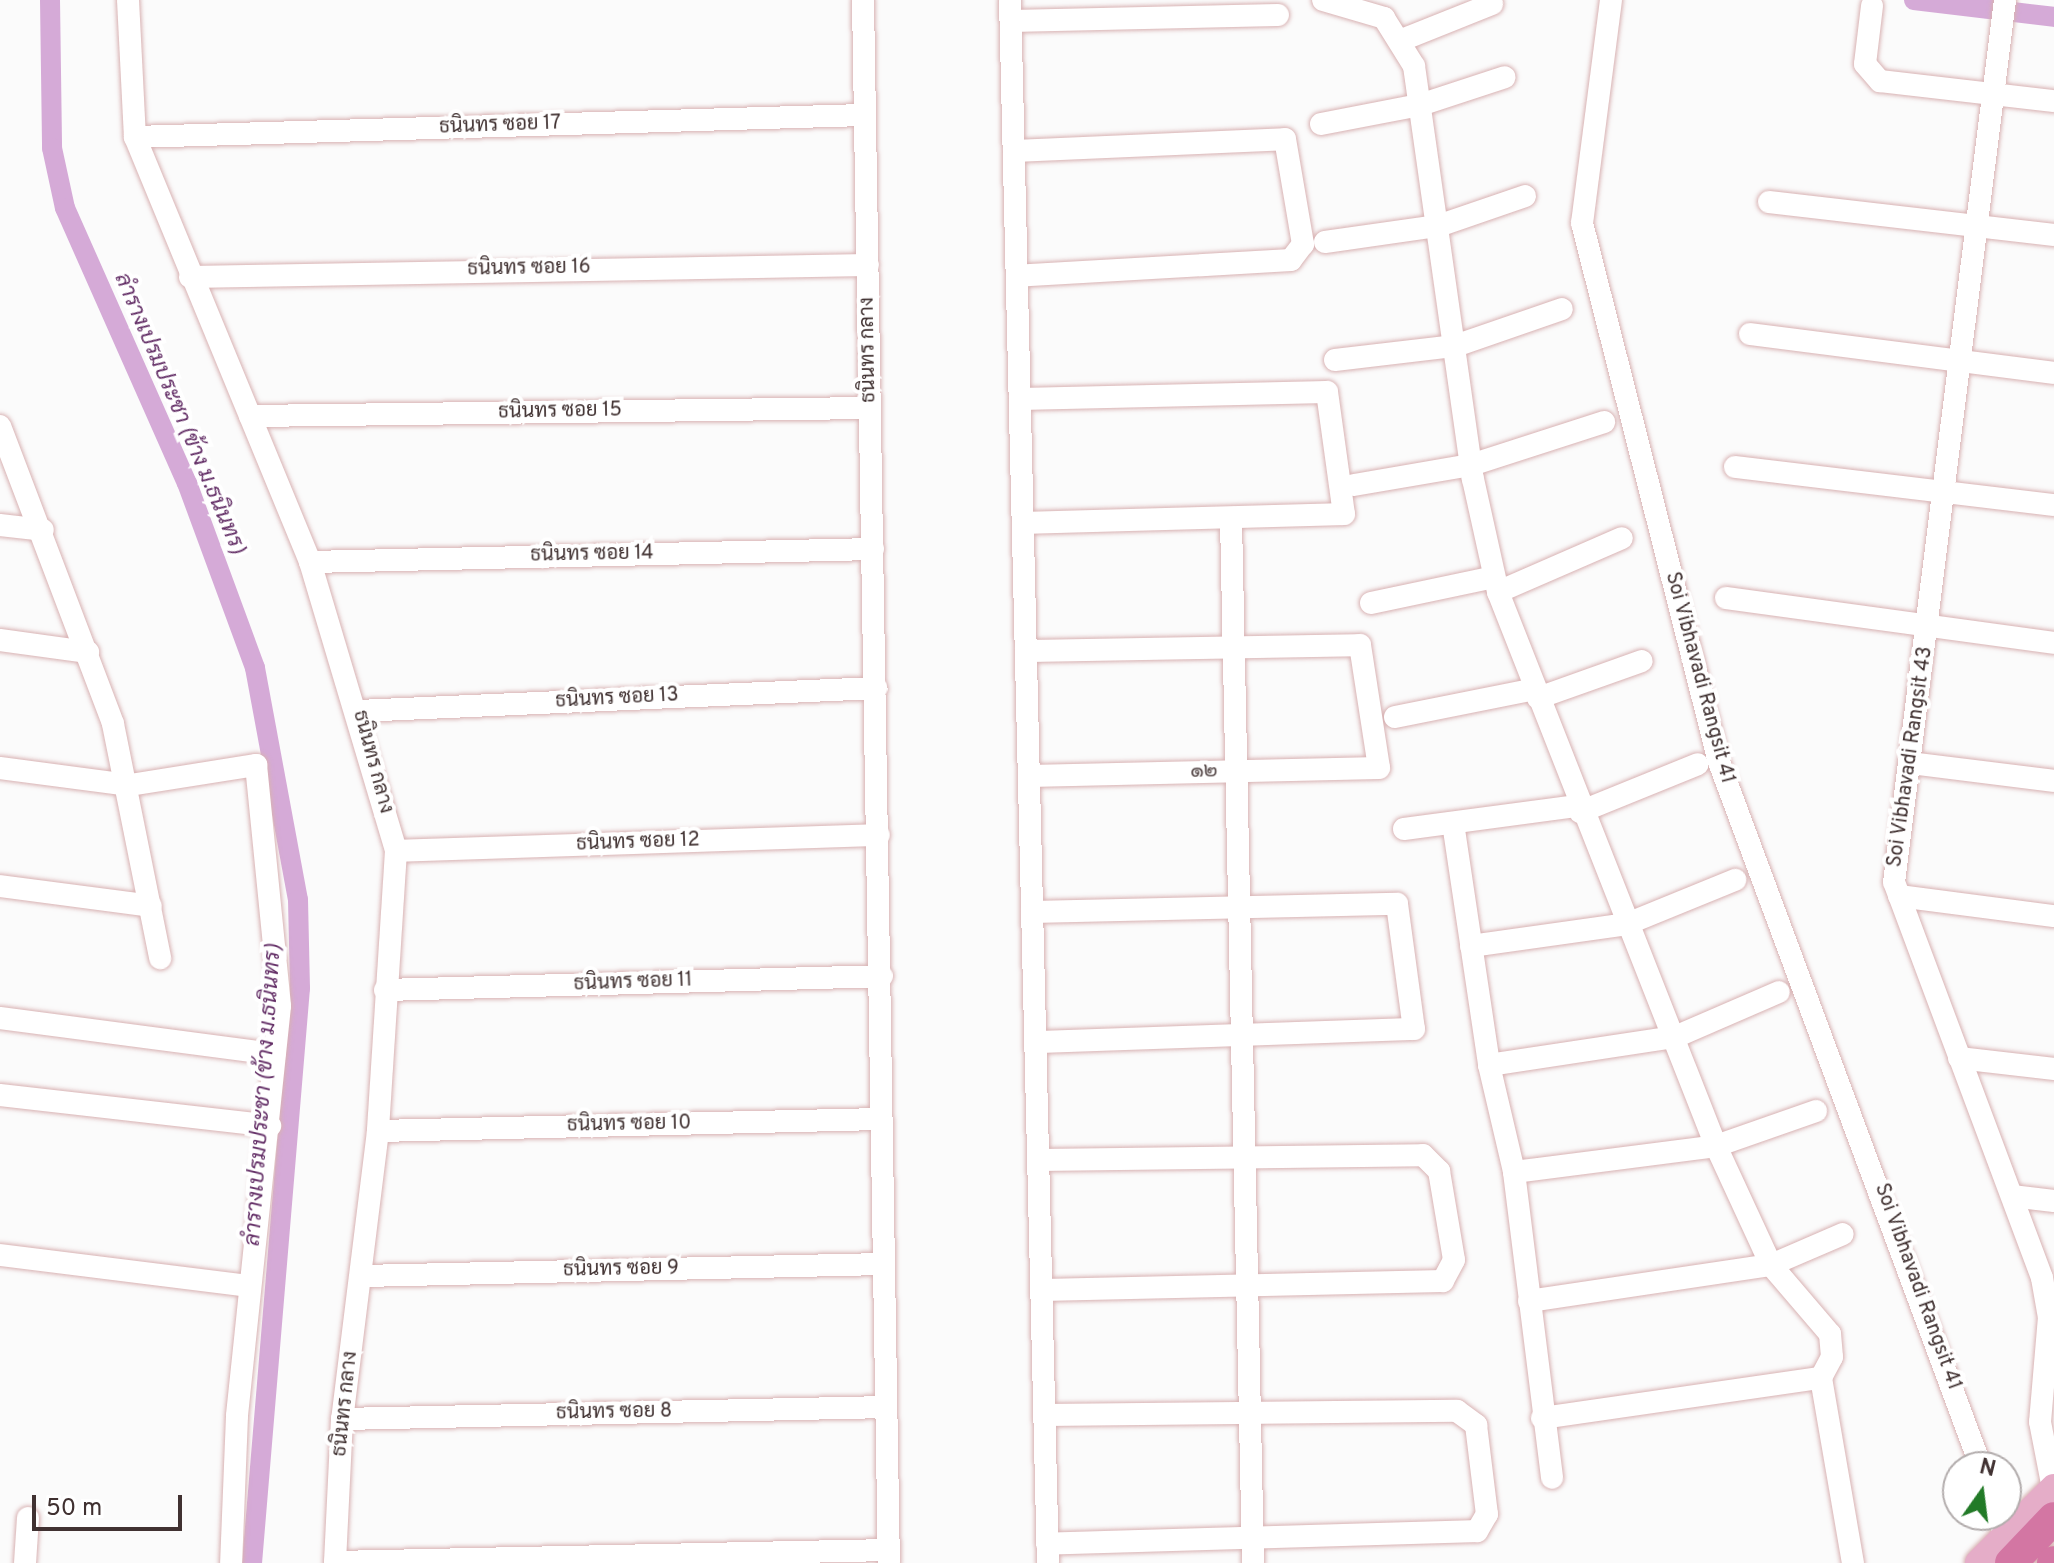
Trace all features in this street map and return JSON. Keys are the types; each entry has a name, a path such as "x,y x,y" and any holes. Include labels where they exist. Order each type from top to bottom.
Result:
{"highway":[{"path":"2005,1538 2054,1498"},
{"path":"2023,1563 2054,1529"}],"main road":[{"path":"1979,1563 2005,1538"}],"street":[{"name":"ธนินทร กลาง","path":"128,0 135,137 190,277 310,562 358,711 396,851 378,1131 342,1419 335,1563"},
{"name":"ธนินทร กลาง","path":"863,0 882,976 879,1119 881,1264 889,1557"},
{"path":"1323,0 1384,18 1402,40 1420,105 1471,465 1496,585 1579,809 1675,1037 1716,1146 1771,1265 1830,1334 1832,1357 1821,1378 1853,1563"},
{"name":"Soi Vibhavadi Rangsit 41","path":"1611,0 1582,223 1719,762 1975,1451"},
{"name":"Soi Vibhavadi Rangsit 43","path":"2005,0 1998,94 1894,882 2012,1196 2049,1317 2040,1422 2054,1498"},
{"path":"1402,40 1492,4"},
{"path":"1872,6 1865,64 1880,81 2054,101"},
{"path":"1045,1415 1250,1411 1468,1416 1476,1425 1487,1514 1477,1531 1253,1539 1048,1554 1010,11 1278,15"},
{"path":"1321,124 1420,105 1505,77"},
{"name":"ธนินทร ซอย 17","path":"135,137 865,115"},
{"path":"1014,151 1285,139 1303,244 1291,260 1017,276"},
{"path":"1325,242 1438,226 1525,196"},
{"path":"1769,202 2054,235"},
{"name":"ธนินทร ซอย 16","path":"190,277 868,265"},
{"path":"1335,360 1455,346 1562,309"},
{"path":"1750,334 2054,373"},
{"path":"1020,399 1327,392 1344,514 1023,523"},
{"name":"ธนินทร ซอย 15","path":"250,416 870,408"},
{"path":"1354,485 1471,465 1604,422"},
{"path":"0,426 88,652 130,785 160,958"},
{"path":"1735,467 2054,505"},
{"path":"1231,519 1253,1563"},
{"path":"0,525 43,530"},
{"path":"1371,603 1496,585 1622,538"},
{"name":"ธนินทร ซอย 14","path":"310,562 873,549"},
{"path":"1726,598 2054,643"},
{"path":"0,640 88,652"},
{"path":"1026,651 1234,645"},
{"name":"๑๒","path":"1029,776 1379,768 1360,645 1234,645"},
{"path":"1395,717 1536,693 1642,661"},
{"name":"ธนินทร ซอย 13","path":"358,711 876,688"},
{"path":"1910,763 2054,781"},
{"path":"1404,829 1579,809 1698,764"},
{"path":"0,768 130,785 256,765 280,965 270,1126 249,1286 231,1563"},
{"path":"1453,823 1489,1065 1514,1172 1542,1418 1552,1478"},
{"name":"ธนินทร ซอย 12","path":"396,851 879,835"},
{"path":"1471,946 1627,924 1735,880"},
{"path":"0,886 151,906"},
{"path":"1899,896 2054,916"},
{"path":"1032,912 1397,904 1414,1029 1036,1042"},
{"name":"ธนินทร ซอย 11","path":"385,990 882,976"},
{"path":"1489,1065 1675,1037 1779,992"},
{"path":"0,1018 275,1054"},
{"path":"1959,1058 2054,1069"},
{"path":"0,1095 270,1126"},
{"path":"1514,1172 1716,1146 1816,1111"},
{"name":"ธนินทร ซอย 10","path":"378,1131 879,1119"},
{"path":"1039,1160 1245,1156 1432,1159 1454,1260 1443,1281 1042,1290"},
{"path":"2012,1196 2054,1201"},
{"path":"1529,1301 1771,1265 1843,1234"},
{"path":"0,1255 249,1286"},
{"name":"ธนินทร ซอย 9","path":"362,1276 881,1264"},
{"path":"1542,1418 1821,1378"},
{"name":"ธนินทร ซอย 8","path":"342,1419 886,1407"},
{"path":"25,1563 28,1518"},
{"path":"335,1563 889,1557"}],"waterway":[{"name":"ลำรางเปรมประชา (ข้าง ม.ธนินทร)","path":"50,0 52,148 65,208 187,483 255,668 298,900 300,988 252,1563"},
{"path":"1914,0 2054,17"}]}
